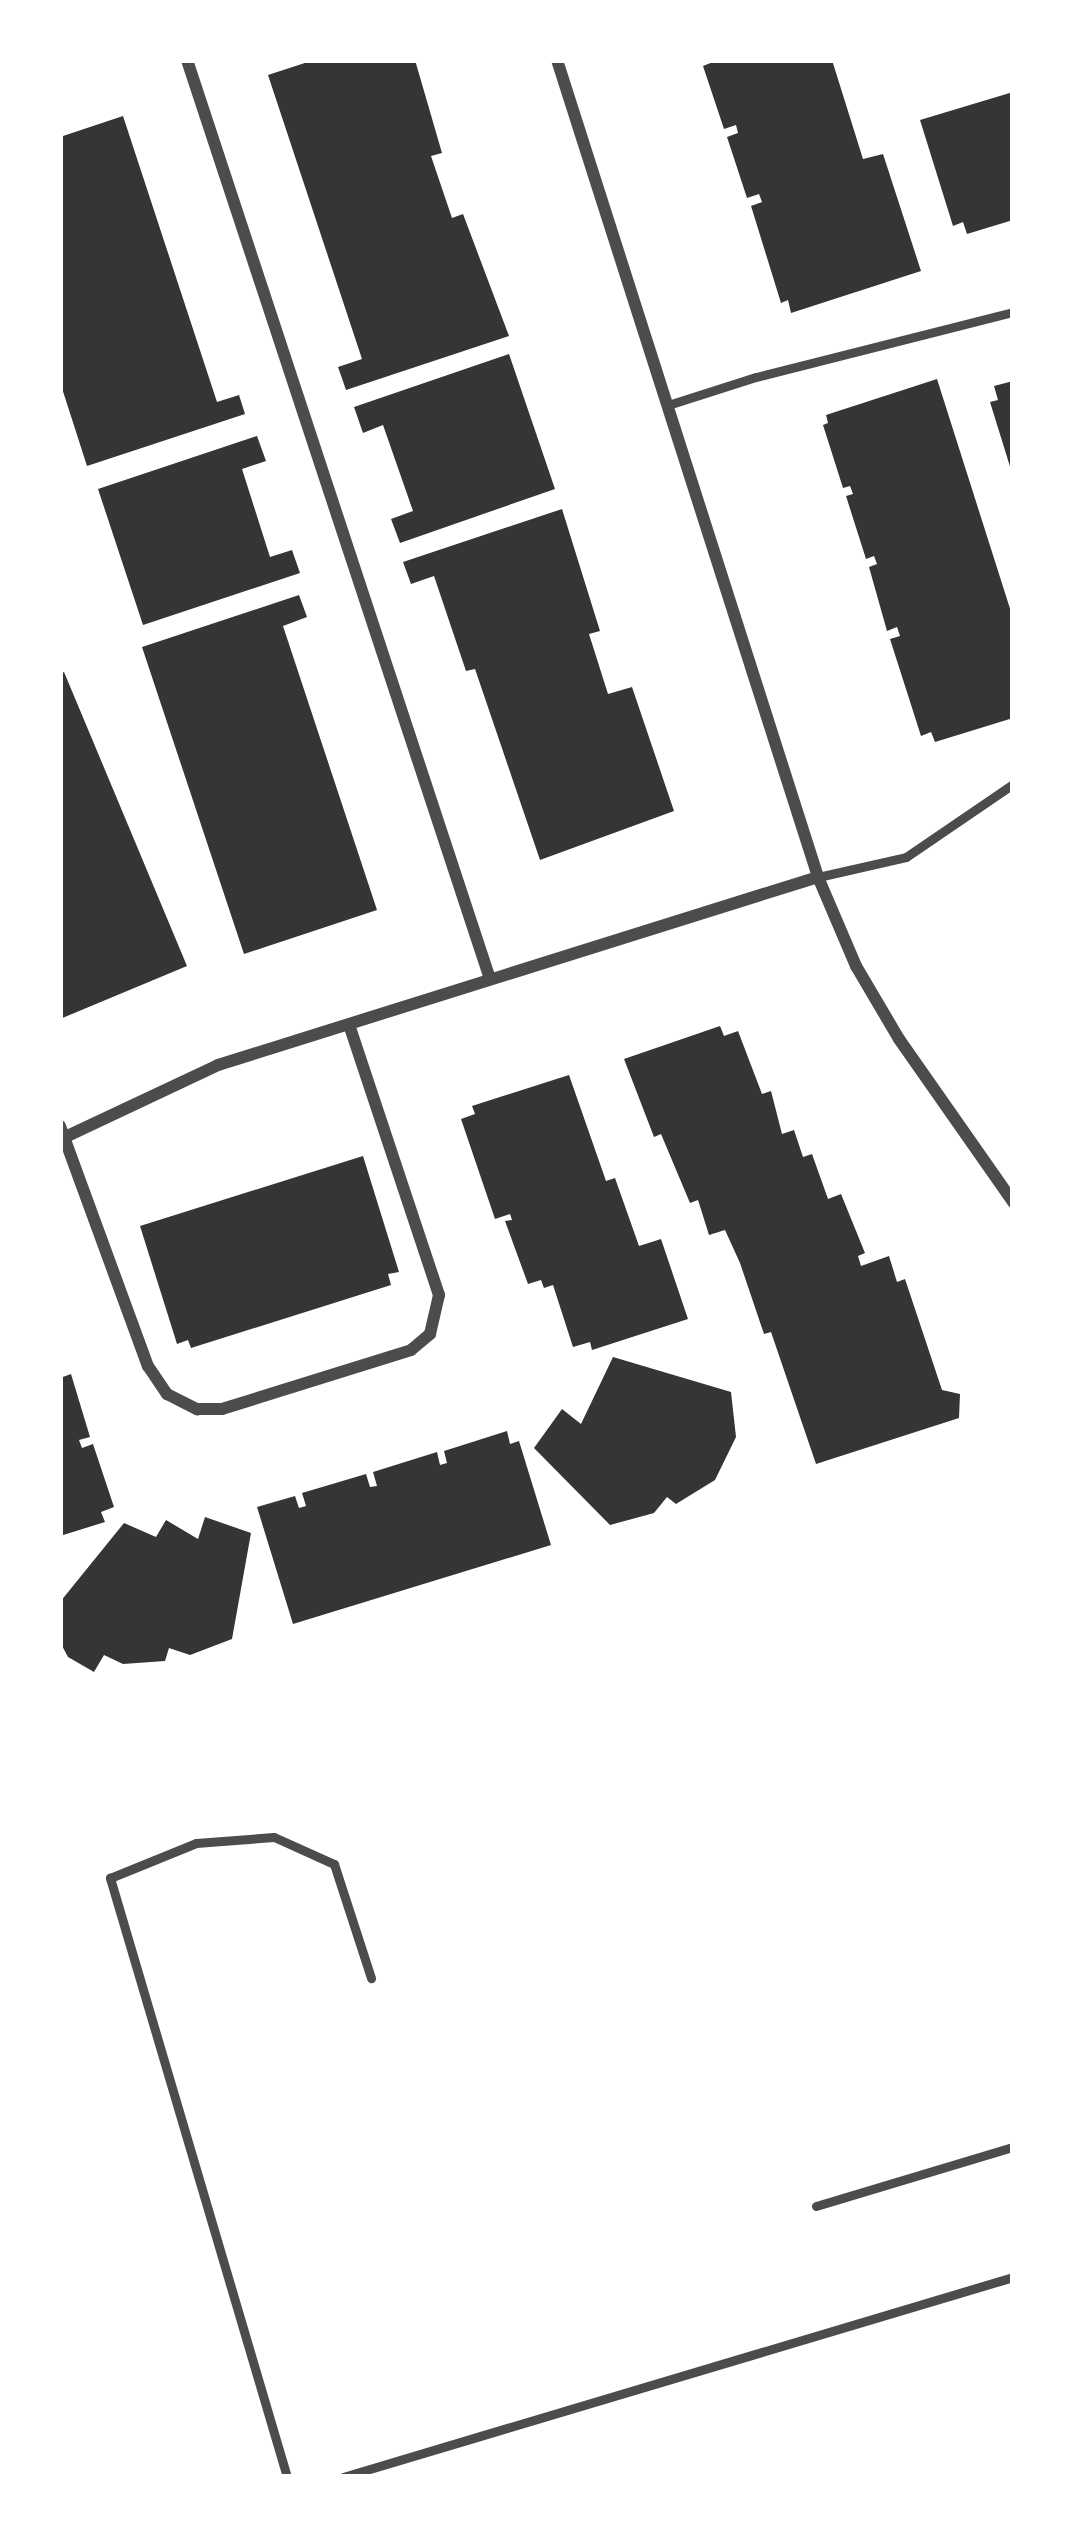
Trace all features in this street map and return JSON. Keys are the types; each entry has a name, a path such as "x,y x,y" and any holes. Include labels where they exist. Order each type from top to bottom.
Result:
{"street":[{"path":"187,60 490,979"},
{"path":"557,60 818,877 856,966 888,1021 1013,1202"},
{"path":"350,1025 440,1295 430,1334 411,1350 222,1409 197,1409 167,1394 148,1366 62,1134 218,1065 818,877"}],"lane":[{"path":"668,405 756,377 1013,312"},
{"path":"818,877 906,857 1013,784"},
{"path":"287,2477 110,1877 196,1844 274,1837 334,1864 371,1978"},
{"path":"816,2206 1013,2147"},
{"path":"343,2477 1013,2277"}],"building":[{"path":"314,60 415,60 442,153 431,156 452,218 463,214 509,336 346,390 338,367 362,359 268,75"},
{"path":"718,60 832,60 863,159 883,154 921,271 791,313 788,300 781,303 751,206 762,202 759,194 747,198 727,137 738,133 736,125 724,129 703,66"},
{"path":"1013,92 1013,220 967,234 963,222 953,226 920,120"},
{"path":"123,116 217,402 239,395 245,414 87,466 60,382 60,137"},
{"path":"509,354 555,489 400,543 391,519 413,511 383,425 363,433 354,407"},
{"path":"937,379 1013,618 1013,718 935,742 931,732 921,736 890,639 900,636 897,627 887,631 869,567 877,564 874,556 866,559 846,496 853,494 850,486 843,488 823,425 828,423 826,415"},
{"path":"1013,381 1012,473 990,402 998,400 994,386"},
{"path":"257,436 266,461 242,469 270,557 292,550 300,573 143,625 98,489"},
{"path":"562,509 600,631 589,634 608,694 632,687 674,811 540,860 475,669 466,671 434,576 411,584 403,562"},
{"path":"299,595 307,617 283,626 377,910 244,954 142,647"},
{"path":"64,672 187,966 60,1019 60,674"},
{"path":"720,1026 724,1036 738,1031 762,1094 771,1091 782,1134 794,1130 803,1157 812,1154 828,1199 841,1194 865,1253 858,1256 861,1266 889,1256 897,1282 905,1279 942,1390 960,1394 959,1418 816,1464 771,1332 764,1334 725,1230 709,1235 698,1200 690,1203 661,1134 654,1137 624,1059"},
{"path":"569,1075 606,1181 615,1178 639,1246 661,1239 688,1319 592,1350 590,1342 573,1347 553,1285 544,1288 541,1280 528,1284 505,1221 512,1220 510,1214 495,1219 461,1119 475,1114 472,1106"},
{"path":"363,1156 399,1272 388,1274 391,1285 191,1348 188,1340 177,1344 140,1226"},
{"path":"613,1357 731,1392 736,1437 715,1480 676,1504 667,1497 654,1513 610,1525 534,1448 562,1409 581,1424"},
{"path":"71,1374 90,1437 79,1440 82,1448 93,1444 114,1507 101,1512 105,1522 60,1536 60,1378"},
{"path":"507,1431 510,1444 519,1441 551,1545 293,1624 257,1507 295,1496 299,1508 306,1506 302,1493 366,1474 370,1487 377,1486 373,1472 437,1452 440,1465 447,1463 444,1451"},
{"path":"205,1517 251,1533 232,1639 190,1655 169,1648 165,1661 123,1664 104,1655 94,1672 68,1657 60,1642 60,1602 124,1523 156,1537 166,1520 198,1539"}]}
